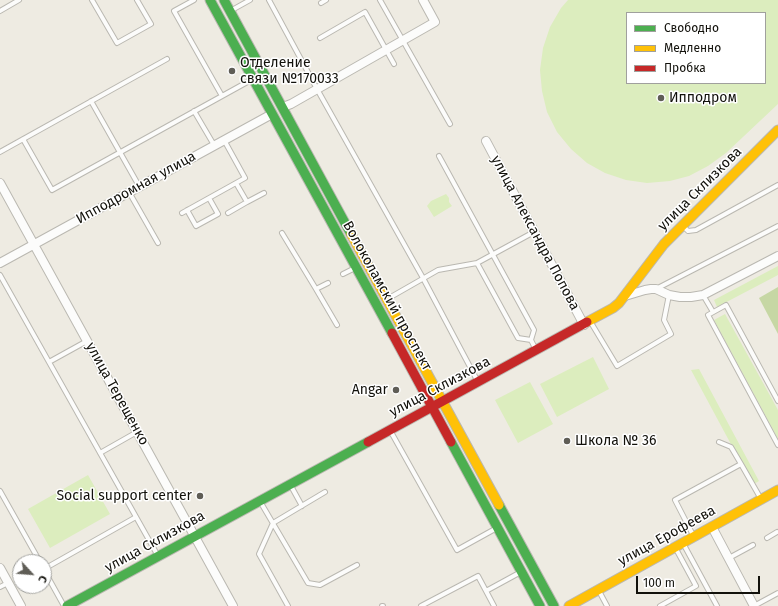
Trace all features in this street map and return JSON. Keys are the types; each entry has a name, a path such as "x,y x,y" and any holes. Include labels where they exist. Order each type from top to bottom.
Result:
{"main road":[{"name":"Волоколамский проспект","path":"210,0 540,606"},
{"name":"Волоколамский проспект","path":"224,0 554,606"},
{"name":"улица Склизкова","path":"65,606 613,308 625,296 664,244 778,130"},
{"name":"улица Ерофеева","path":"569,606 778,490"}],"street":[{"path":"283,107 291,104 435,22 423,0"},
{"name":"Ипподромная улица","path":"0,262 272,114"},
{"name":"улица Александра Попова","path":"486,141 534,232 587,323"},
{"name":"улица Терещенко","path":"0,183 234,606"},
{"path":"625,296 647,289 656,289 669,295 686,297 703,295 778,256"},
{"path":"712,526 754,606"},
{"path":"0,568 21,606"}],"lane":[{"path":"0,10 19,0"},
{"path":"92,0 117,43 151,24 137,0"},
{"path":"194,0 174,11 222,96"},
{"path":"230,11 250,0"},
{"path":"269,0 423,278 478,382"},
{"path":"320,3 326,0"},
{"path":"380,0 450,124"},
{"path":"320,38 365,12 394,64"},
{"path":"0,152 167,59"},
{"path":"23,139 52,190 253,79"},
{"path":"91,101 139,186"},
{"path":"194,111 214,145"},
{"path":"182,213 245,178 224,140"},
{"path":"439,156 534,330 531,340 536,351"},
{"path":"236,183 247,202"},
{"path":"682,226 688,231 696,230 778,185"},
{"path":"129,192 158,243"},
{"path":"228,213 264,193"},
{"path":"188,210 196,226 218,214 208,198"},
{"path":"656,289 778,226"},
{"path":"387,299 438,270 477,263 534,232"},
{"path":"282,233 337,325"},
{"path":"477,263 518,338 531,340"},
{"path":"343,274 356,268"},
{"path":"0,275 158,556"},
{"path":"316,289 328,283"},
{"path":"587,323 616,366 671,334 664,320 669,295"},
{"path":"703,295 713,312"},
{"path":"778,402 726,305 708,315 778,445"},
{"path":"49,362 87,341"},
{"path":"390,430 457,550 498,528"},
{"path":"100,453 138,432"},
{"path":"719,442 731,447 761,499"},
{"path":"694,536 675,500 741,464"},
{"path":"290,484 302,506"},
{"path":"0,491 35,554"},
{"path":"288,606 259,554 273,523 325,492"},
{"path":"260,501 308,583 320,585 357,565"},
{"path":"52,564 136,517"},
{"path":"767,538 778,533"},
{"path":"660,606 696,586 679,545"},
{"path":"679,545 717,606"},
{"path":"729,558 753,545"},
{"path":"486,591 522,572"},
{"path":"421,606 478,576 494,606"},
{"path":"0,587 8,582"},
{"path":"52,583 65,606"},
{"path":"598,590 607,606"},
{"path":"754,606 778,593"}],"green space":[{"name":"Ипподром","path":"568,0 778,0 778,104 726,153 708,166 689,176 670,181 647,183 626,180 605,173 587,163 571,149 557,132 547,112 542,91 540,70 543,48 550,27 561,8"},
{"path":"446,194 452,206 434,217 427,206 431,201"},
{"path":"778,266 778,275 717,307 714,300"},
{"path":"778,287 778,334 759,298"},
{"path":"725,314 778,410 778,439 714,320"},
{"path":"593,357 609,389 557,417 540,384"},
{"path":"699,369 759,481 754,484 691,370"},
{"path":"530,382 553,424 518,443 495,400"},
{"path":"88,475 110,514 50,548 28,509"}],"traffic: fast":[{"path":"210,0 392,333"},
{"path":"224,0 351,234"},
{"path":"67,606 368,442"},
{"path":"451,442 540,606"},
{"path":"499,505 554,606"}],"traffic: slow":[{"path":"587,322 613,308 619,303 664,244 778,130"},
{"path":"351,234 499,505"},
{"path":"569,606 778,490"}],"traffic: jam":[{"path":"368,442 587,322"},
{"path":"392,333 451,442"}],"place":[{"name":"Отделение связи №170033","path":"232,71"},
{"name":"Ипподром","path":"661,98"},
{"name":"Angar","path":"396,390"},
{"name":"Школа № 36","path":"567,441"},
{"name":"Social support center","path":"200,496"}]}
